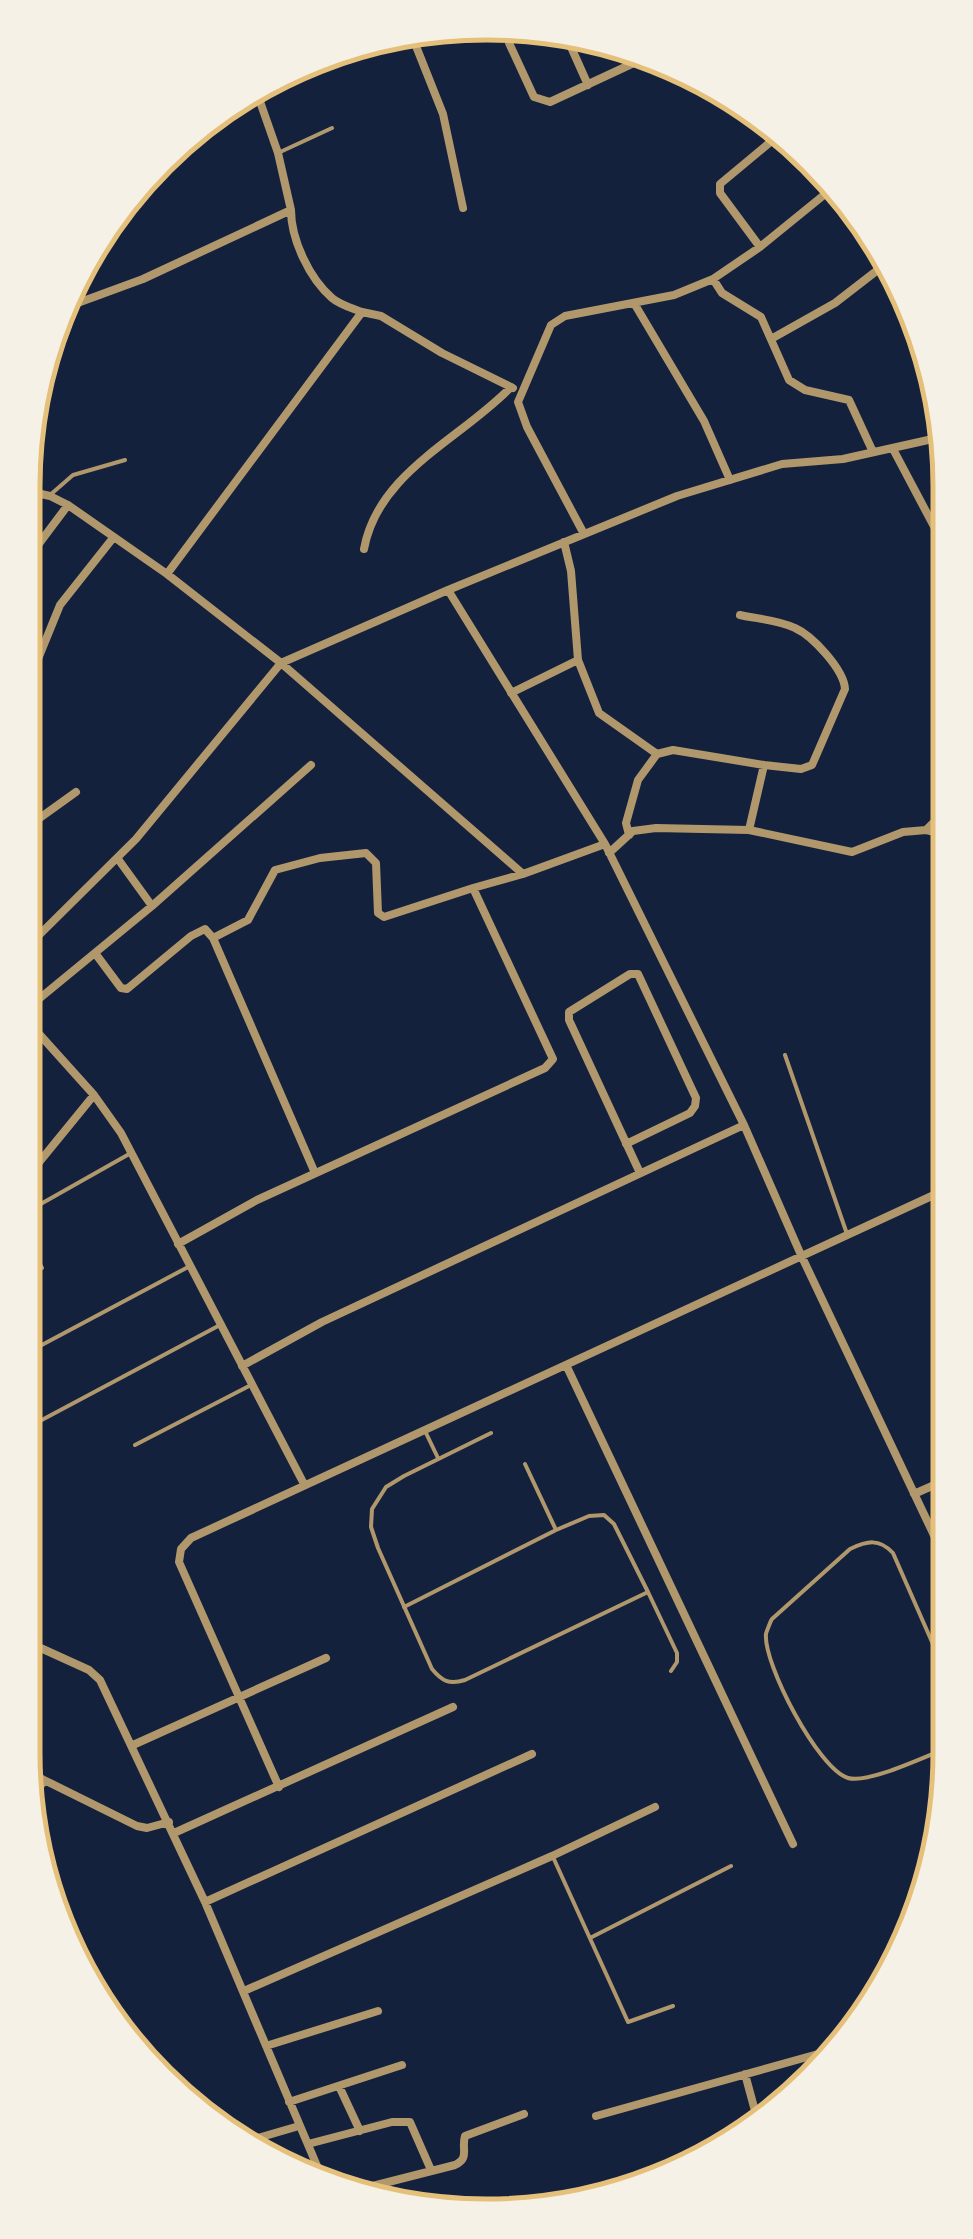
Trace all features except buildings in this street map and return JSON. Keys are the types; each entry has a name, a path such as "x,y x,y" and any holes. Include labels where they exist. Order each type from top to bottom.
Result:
{"street":[{"path":"511,41 534,96 542,102 550,102 632,65"},
{"path":"416,46 443,114 463,208"},
{"path":"572,49 588,85"},
{"path":"260,102 278,153 291,210 291,231 318,283 334,301 382,316 442,353 522,392"},
{"path":"760,247 720,193 720,184 770,142"},
{"path":"584,534 527,427 518,402 551,325 565,316 674,295 713,280 825,195"},
{"path":"80,302 291,210"},
{"path":"772,339 834,303 877,270"},
{"path":"713,280 722,293 761,317 789,380 796,387 849,400 873,452"},
{"path":"634,303 704,422 730,480"},
{"path":"167,574 362,312"},
{"path":"364,550 369,522 425,456 487,412 511,388"},
{"path":"40,934 118,858 281,663 677,496 782,464 843,459 930,440"},
{"path":"892,448 933,525"},
{"path":"40,494 68,505 167,574 281,663 523,874"},
{"path":"40,542 68,505"},
{"path":"40,653 60,605 113,538"},
{"path":"564,542 571,571 578,660 599,714 657,754"},
{"path":"448,590 605,844 744,1126 933,1534"},
{"path":"629,836 626,823 630,802 638,780 657,754 673,750 801,769 812,765 845,689 844,679 805,634 794,627 740,616"},
{"path":"511,693 578,660"},
{"path":"40,999 152,906 311,764"},
{"path":"748,830 764,765"},
{"path":"40,817 76,792"},
{"path":"926,830 933,823"},
{"path":"609,853 634,831 656,828 748,830 852,852 903,832 933,832"},
{"path":"213,938 248,920 275,870 320,858 372,856 376,864 378,913 384,918 605,844"},
{"path":"118,858 152,906"},
{"path":"178,1244 257,1200 545,1068 553,1058 473,888"},
{"path":"95,953 121,988 128,989 205,929 213,938 316,1174"},
{"path":"626,1144 690,1113 696,1098 638,974 630,974 568,1012 626,1144 640,1174"},
{"path":"40,1038 94,1095 131,1153 304,1484"},
{"path":"40,1160 94,1095"},
{"path":"242,1366 322,1322 744,1126"},
{"path":"279,1787 179,1562 181,1549 192,1538 933,1195"},
{"path":"567,1367 793,1844"},
{"path":"914,1494 933,1486"},
{"path":"40,1648 88,1670 100,1680 206,1902 317,2165"},
{"path":"133,1745 326,1658"},
{"path":"174,1833 453,1706"},
{"path":"206,1902 532,1754"},
{"path":"41,1778 138,1826 147,1828 169,1822"},
{"path":"41,1785 44,1780"},
{"path":"244,1991 655,1808"},
{"path":"266,2046 378,2011"},
{"path":"596,2116 814,2055"},
{"path":"289,2102 402,2065"},
{"path":"745,2074 755,2110"},
{"path":"339,2086 360,2131"},
{"path":"377,2185 462,2161 465,2136 524,2114"},
{"path":"308,2144 392,2122 410,2122 431,2170"},
{"path":"260,2137 300,2126"}],"lane":[{"path":"278,153 332,128"},
{"path":"50,496 72,475 125,460"},
{"path":"784,1056 847,1234"},
{"path":"40,1204 131,1153"},
{"path":"40,1264 42,1268"},
{"path":"40,1345 190,1266"},
{"path":"40,1420 220,1325"},
{"path":"135,1445 252,1385"},
{"path":"425,1431 438,1458"},
{"path":"491,1432 386,1488 372,1509 371,1526 378,1548 441,1680 454,1684 648,1592"},
{"path":"525,1464 556,1530"},
{"path":"404,1607 556,1530 590,1516 604,1515 614,1524 677,1653 671,1672"},
{"path":"933,1645 892,1553 878,1542 865,1542 850,1549 772,1619 766,1633 770,1655 802,1728 816,1752 847,1778 861,1778 933,1753"},
{"path":"552,1856 628,2022 673,2006"},
{"path":"590,1938 731,1866"}]}
